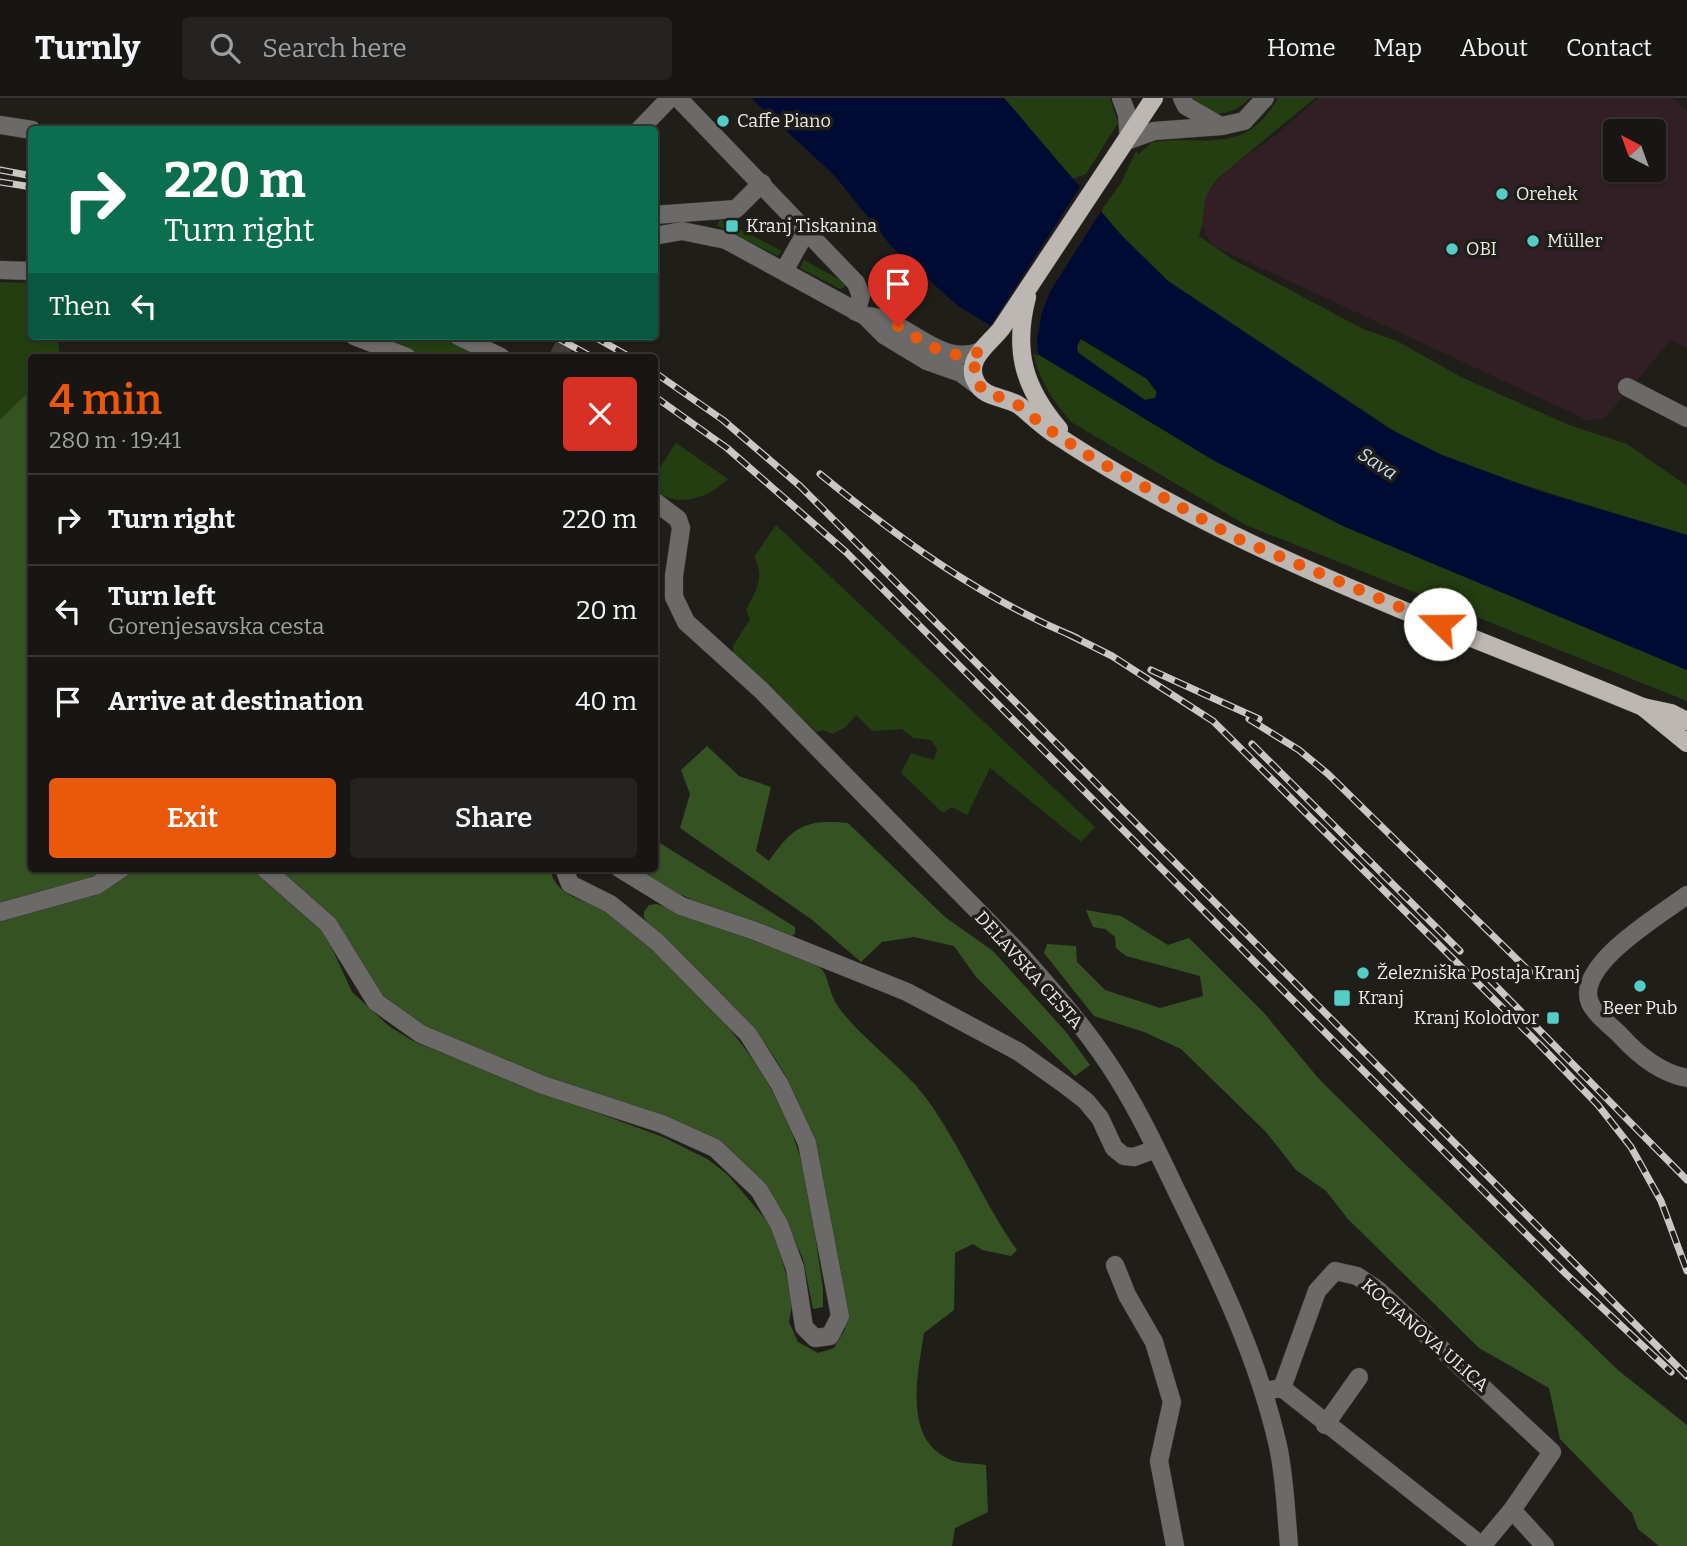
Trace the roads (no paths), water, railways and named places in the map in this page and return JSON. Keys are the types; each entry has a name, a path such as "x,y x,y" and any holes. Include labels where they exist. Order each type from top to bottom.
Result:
{"main road":[{"path":"1154,98 1118,157 1001,329 979,354 977,385 988,394 1017,404 1045,427 1150,493 1236,538 1643,707 1671,713 1687,721"},
{"path":"1021,354 1022,317 1031,284"},
{"path":"979,354 991,344 1008,344 1021,354 1025,362 1025,378 1041,407 1070,443"},
{"path":"1002,397 1016,391 1025,378"},
{"path":"1643,707 1687,743"}],"street":[{"path":"643,126 670,98"},
{"path":"678,98 807,230 860,289 861,314"},
{"path":"1121,98 1127,114 1129,140 1154,131 1222,126 1244,121 1265,98"},
{"path":"1182,98 1186,106 1222,126"},
{"path":"0,125 28,129"},
{"path":"658,215 736,209 762,183"},
{"path":"784,271 807,230"},
{"path":"658,235 682,231 726,240 861,314 884,335 934,364 961,373 977,385"},
{"path":"0,270 28,271"},
{"path":"861,314 887,319 943,351 959,356 979,354"},
{"path":"364,340 399,354"},
{"path":"466,340 495,354"},
{"path":"1627,387 1687,418"},
{"name":"DELAVSKA CESTA","path":"658,504 678,519 681,528 674,576 674,597 686,622 761,690 1060,1000 1108,1063 1156,1149 1273,1390 1289,1546"},
{"path":"0,912 97,885 116,872"},
{"path":"269,872 328,924 376,1002 421,1034 543,1085 662,1124 715,1149 759,1190 779,1224 796,1268 804,1327 815,1338 830,1336 840,1316 807,1143 780,1085 748,1034 657,942 610,904 570,884 566,872"},
{"path":"626,872 681,906 755,931 908,992 1019,1052 1064,1084 1086,1101 1100,1118 1114,1148 1124,1156 1156,1149"},
{"path":"1687,895 1602,960 1589,988 1590,1002 1627,1043 1648,1062 1676,1076 1687,1078"},
{"path":"1115,1265 1127,1295 1154,1342 1172,1402 1159,1461 1175,1546"},
{"name":"KOCJANOVA ULICA","path":"1335,1271 1357,1276 1378,1290 1464,1367 1552,1452 1512,1510 1482,1546 1325,1425 1273,1390 1317,1292 1335,1271"},
{"path":"1325,1425 1359,1377"},
{"path":"1512,1510 1545,1546"}],"water":[{"name":"Sava","path":"751,98 1004,98 1122,236 1168,281 1388,428 1442,455 1539,491 1687,535 1687,670 1343,526 1213,460 958,306 892,247 835,176","holes":["1081,339 1147,379 1157,392 1155,398 1145,400 1078,353 1077,346"]}],"tunnel":[{"path":"560,354 567,340"}],"railway":[{"path":"0,170 28,175"},
{"path":"0,182 28,186"},
{"path":"561,340 587,354"},
{"path":"600,340 625,354"},
{"path":"658,375 723,420 800,486 1687,1376"},
{"path":"658,399 727,448 846,552 1566,1274 1671,1372"},
{"path":"820,474 942,566 1007,604 1077,638"},
{"path":"1070,635 1112,656 1213,721 1540,1045 1598,1105 1631,1147 1661,1201 1687,1271"},
{"path":"1151,670 1259,719"},
{"path":"1249,719 1299,750 1328,774 1530,972"},
{"path":"1252,744 1460,951"},
{"path":"1488,978 1687,1180"}],"place":[{"name":"Caffe Piano","path":"723,121"},
{"name":"Orehek","path":"1502,194"},
{"name":"Kranj Tiskanina","path":"732,226"},
{"name":"Müller","path":"1533,241"},
{"name":"OBI","path":"1452,249"},
{"name":"Železniška Postaja Kranj","path":"1363,973"},
{"name":"Beer Pub","path":"1640,986"},
{"name":"Kranj","path":"1342,998"},
{"name":"Kranj Kolodvor","path":"1553,1018"}]}
